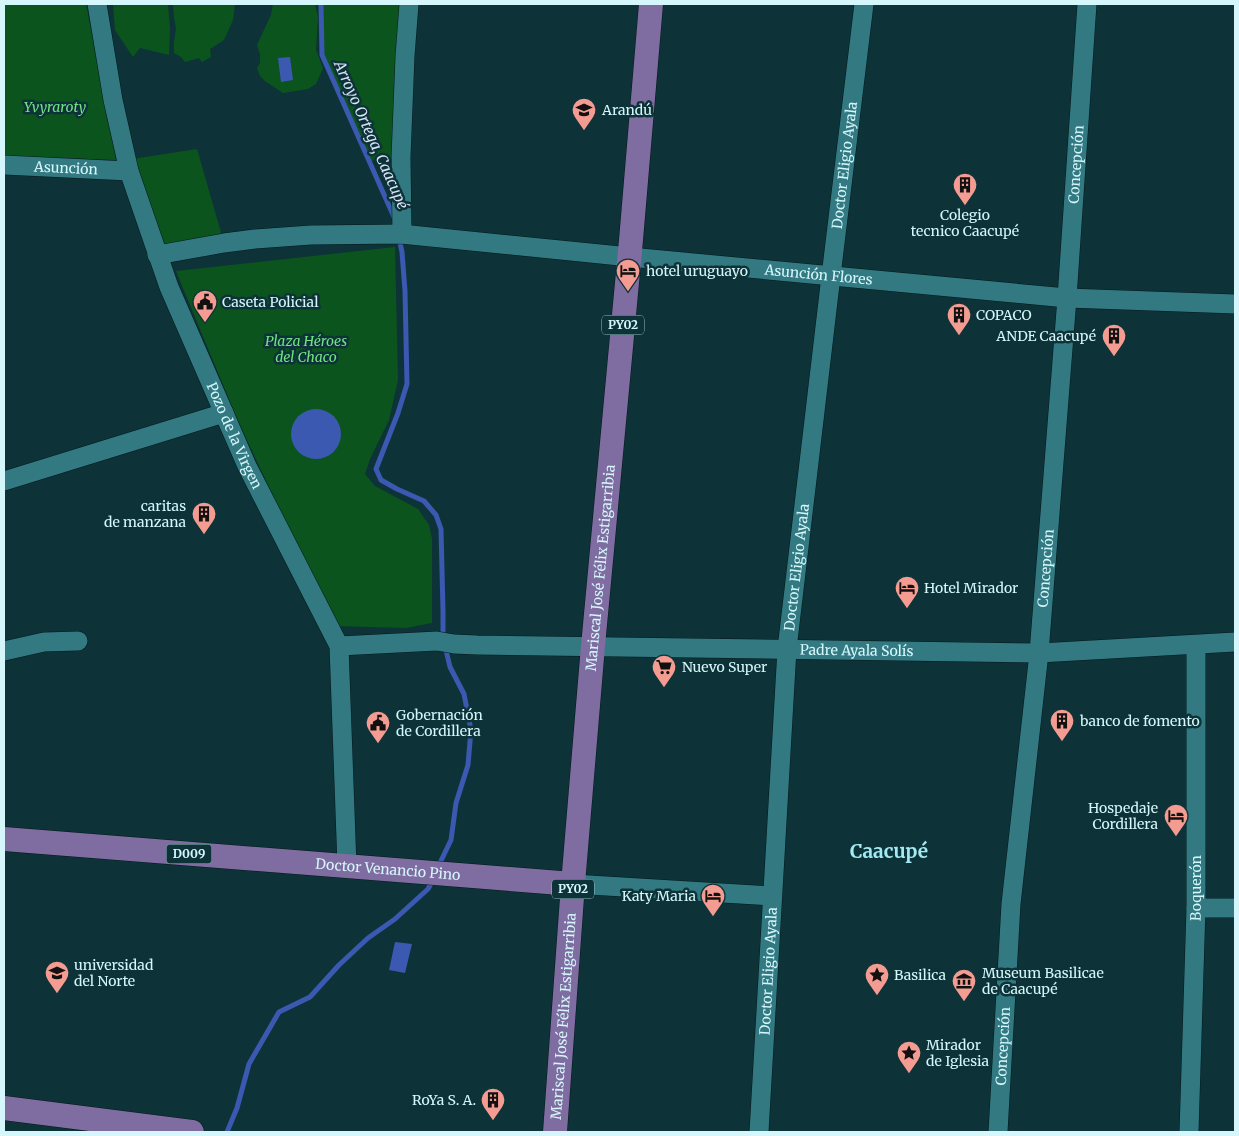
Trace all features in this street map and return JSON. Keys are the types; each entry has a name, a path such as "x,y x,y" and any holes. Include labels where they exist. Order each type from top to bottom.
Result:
{"main road":[{"name":"Mariscal José Félix Estigarribia","path":"555,1132 593,646 630,257 651,4"},
{"name":"Doctor Venancio Pino","path":"4,839 573,884"},
{"path":"4,1108 192,1132"}],"street":[{"name":"Pozo de la Virgen","path":"98,4 113,100 129,171 169,287 247,466 339,646 347,866"},
{"path":"396,234 409,4"},
{"name":"Doctor Eligio Ayala","path":"758,1132 787,649 864,4"},
{"name":"Concepción","path":"998,1132 1011,904 1039,652 1067,298 1087,4"},
{"name":"Asunción","path":"4,166 129,171"},
{"name":"Asunción Flores","path":"158,255 255,239 311,235 396,234 1067,298 1235,304"},
{"path":"4,481 224,413"},
{"path":"4,651 44,642 78,641"},
{"name":"Padre Ayala Solís","path":"339,646 416,642 477,645 1039,652 1235,642"},
{"name":"Boquerón","path":"1189,1132 1196,908 1196,645"},
{"name":"Doctor Venancio Pino","path":"573,884 772,896"},
{"path":"1196,908 1235,908"}],"green space":[{"name":"Yvyraroty","path":"4,4 86,4 116,160 4,156"},
{"path":"113,4 168,4 170,28 169,55 140,48 133,57 115,30"},
{"path":"173,4 235,4 233,20 224,40 210,49 211,57 202,62 199,58 185,62 174,53 176,29"},
{"path":"273,4 315,4 318,17 316,50 323,68 316,84 308,89 283,93 260,76 257,68 260,63 260,54 257,45 271,15"},
{"path":"321,4 409,4 401,157 369,161 322,55"},
{"path":"197,149 224,243 157,255 126,160"},
{"name":"Plaza Héroes del Chaco","path":"395,247 398,380 389,420 370,459 365,474 375,486 418,509 429,525 432,539 432,623 406,628 334,626 238,421 176,271"}],"water":[{"path":"290,57 293,80 281,82 278,58"},
{"path":"316,409 326,411 334,416 339,424 341,434 339,444 334,452 326,457 316,459 306,457 298,452 293,444 291,434 293,424 298,416 306,411"},
{"path":"395,942 412,944 405,973 389,970"}],"waterway":[{"name":"Arroyo Ortega, Caacupé","path":"321,4 322,55 394,217"},
{"name":"Arroyo Ortega, Caacupé","path":"399,238 405,291 407,384 376,469 381,480 424,501 436,515 441,529 443,638"},
{"name":"Arroyo Ortega, Caacupé","path":"438,867 451,840 456,803 468,765 471,730 464,694 450,667 445,646"},
{"name":"Arroyo Ortega, Caacupé","path":"227,1132 237,1108 249,1064 279,1012 310,997 339,965 368,938 395,919 428,889 433,880"}],"place":[{"name":"Arandú","path":"584,131"},
{"name":"Colegio tecnico Caacupé","path":"965,206"},
{"name":"hotel uruguayo","path":"628,292"},
{"name":"Caseta Policial","path":"205,323"},
{"name":"COPACO","path":"959,336"},
{"name":"ANDE Caacupé","path":"1114,357"},
{"name":"caritas de manzana","path":"204,535"},
{"name":"Hotel Mirador","path":"907,609"},
{"name":"Nuevo Super","path":"664,688"},
{"name":"banco de fomento","path":"1062,742"},
{"name":"Gobernación de Cordillera","path":"378,744"},
{"name":"Hospedaje Cordillera","path":"1176,837"},
{"name":"Katy Maria","path":"713,917"},
{"name":"universidad del Norte","path":"57,994"},
{"name":"Basilica","path":"877,996"},
{"name":"Museum Basilicae de Caacupé","path":"964,1002"},
{"name":"Mirador de Iglesia","path":"909,1074"},
{"name":"RoYa S. A.","path":"493,1121"}],"district":[{"name":"Caacupé","path":"889,851"}]}
